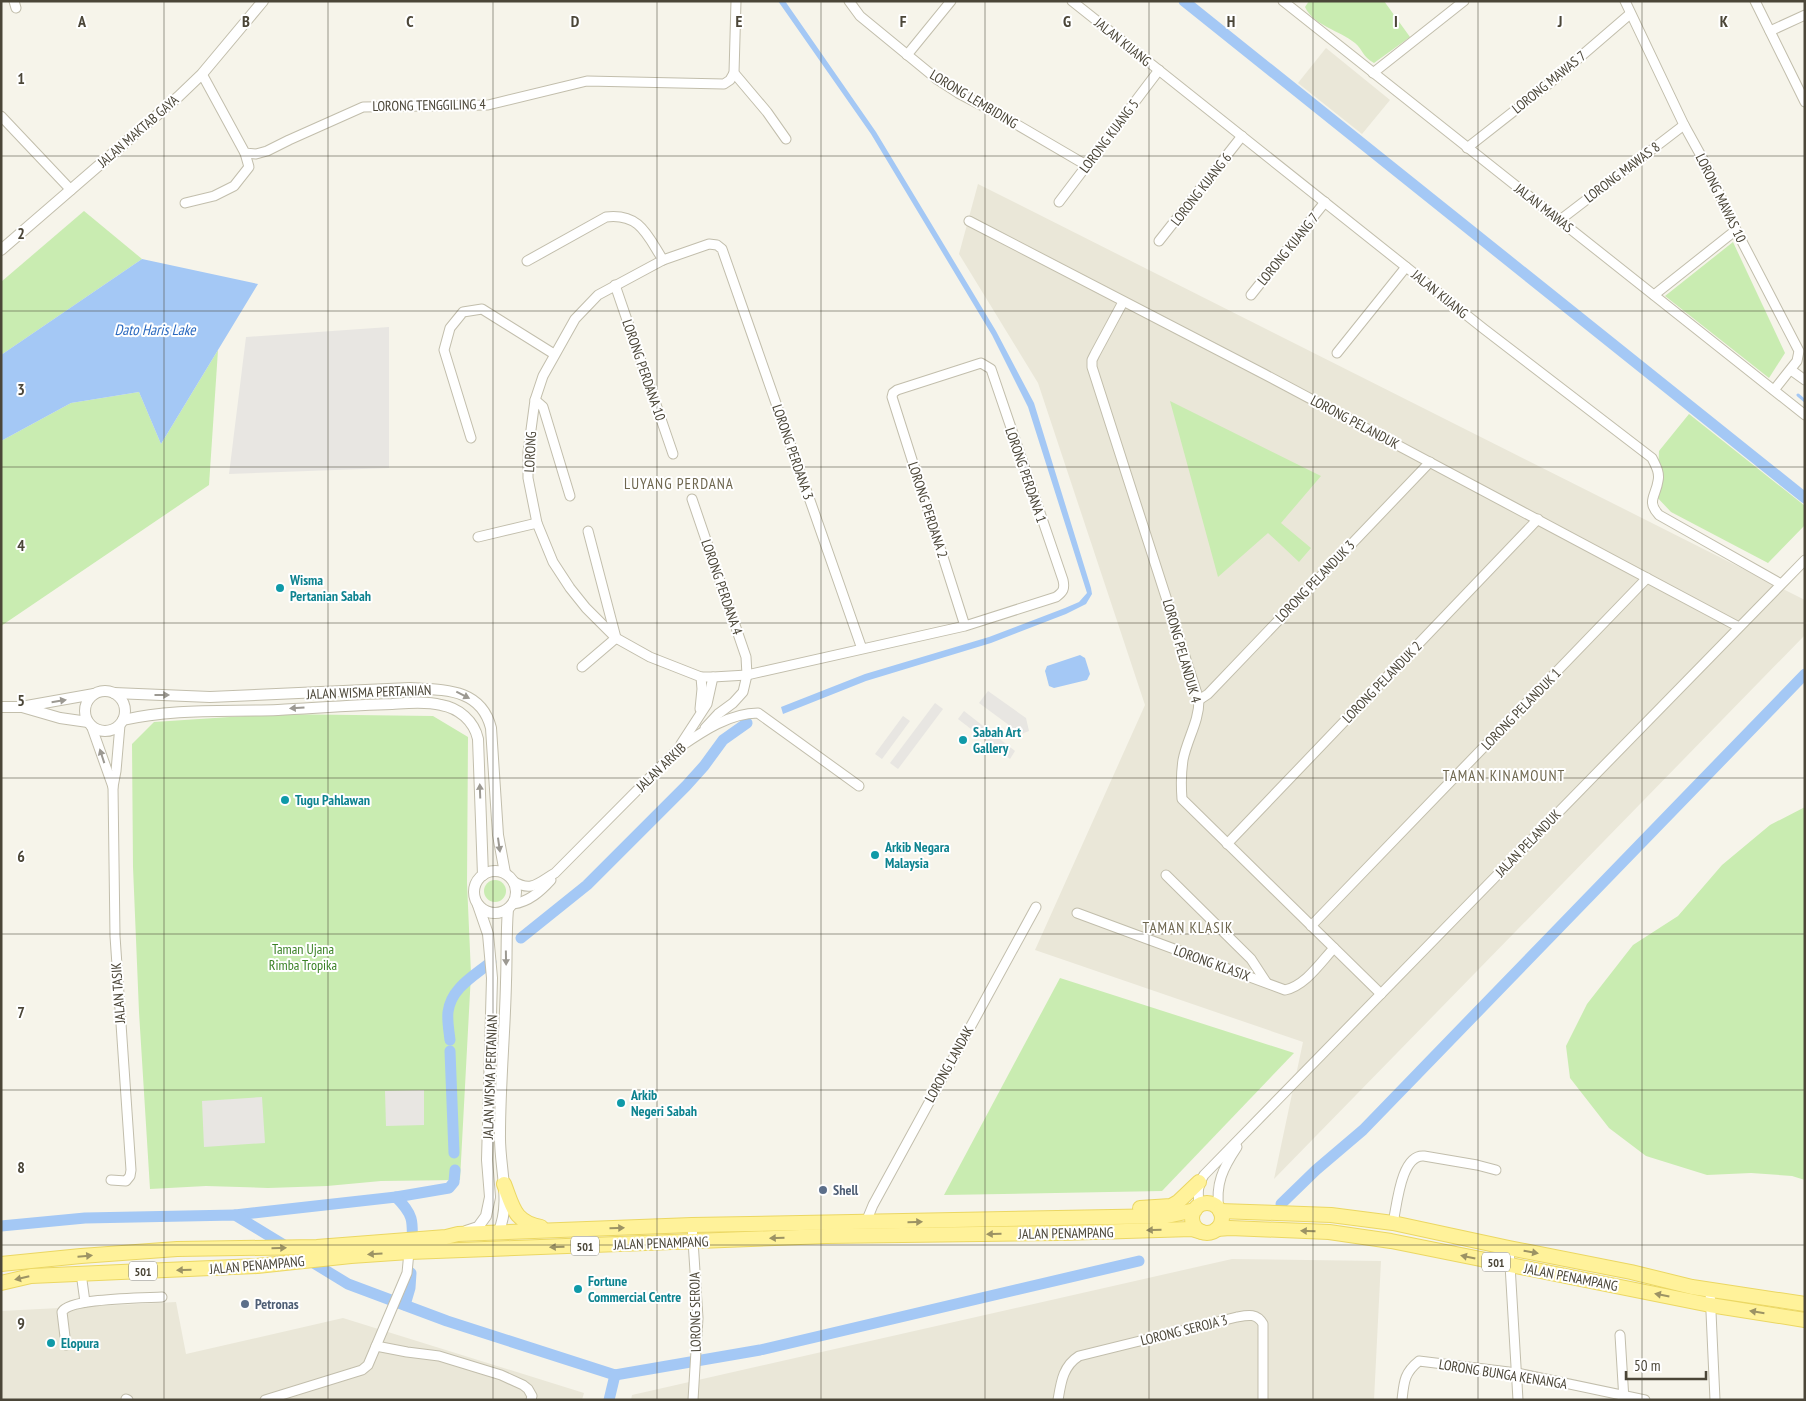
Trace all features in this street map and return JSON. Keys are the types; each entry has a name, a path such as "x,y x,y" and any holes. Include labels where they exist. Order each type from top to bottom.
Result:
{"main road":[{"path":"1068,1219 1107,1210 1171,1206 1200,1182"},
{"path":"504,1184 516,1215 533,1225 556,1230"},
{"name":"JALAN PENAMPANG","path":"1,1264 177,1249 317,1247 452,1235 556,1230 692,1225 1167,1216 1210,1204 1220,1211 1331,1215 1393,1223 1509,1248 1598,1264 1692,1287 1805,1304"},
{"path":"1197,1208 1192,1221 1196,1228 1202,1232"},
{"path":"1220,1211 1224,1228"},
{"path":"826,1236 855,1229 866,1222 883,1235"},
{"name":"JALAN PENAMPANG","path":"1,1283 31,1276 186,1270 409,1252 826,1236 1192,1229 1210,1232 1224,1228 1329,1232 1391,1241 1710,1305 1805,1320"},
{"path":"476,1250 498,1233"}],"street":[{"name":"JALAN MAKTAB GAYA","path":"1,250 152,121 202,74 263,1"},
{"path":"736,1 734,73 767,112 786,140"},
{"name":"LORONG LEMBIDING","path":"850,1 860,16 907,56 958,93 1004,117 1086,165"},
{"path":"907,56 951,1"},
{"name":"JALAN KIJANG","path":"1072,1 1406,267 1652,458 1658,471 1658,482 1652,506 1659,515 1781,584"},
{"name":"JALAN MAWAS","path":"1284,1 1295,5 1373,73 1805,415"},
{"path":"1373,73 1464,1"},
{"name":"LORONG MAWAS 10","path":"1625,1 1736,230 1799,352 1797,361 1774,390"},
{"path":"1755,1 1805,102"},
{"name":"LORONG MAWAS 7","path":"1467,148 1551,82 1630,14"},
{"path":"1770,32 1805,15"},
{"name":"LORONG KIJANG 5","path":"1058,202 1159,70"},
{"name":"LORONG TENGGILING 4","path":"245,153 267,152 289,140 364,107 488,106 587,81 724,84 730,80 734,73"},
{"path":"185,203 214,196 234,186 249,168 245,153 202,74"},
{"path":"1,116 71,190"},
{"name":"LORONG MAWAS 8","path":"1560,220 1684,125"},
{"name":"LORONG KIJANG 6","path":"1159,241 1242,136"},
{"name":"LORONG KIJANG 7","path":"1251,295 1325,202"},
{"path":"526,261 606,217 616,216 626,218 642,226 663,260"},
{"name":"LORONG PELANDUK","path":"969,221 1264,374 1739,627"},
{"path":"1654,295 1736,230"},
{"name":"LORONG","path":"724,254 717,245 709,244 663,260 598,295 575,319 543,376 535,400 528,452 528,478 537,523 553,562 570,588 586,608 616,638 650,657 701,677 747,676 965,626 1056,597 1062,592 1064,587 1063,580"},
{"name":"LORONG PERDANA 3","path":"724,254 862,649"},
{"path":"1337,353 1406,267"},
{"name":"LORONG PERDANA 10","path":"615,285 673,454"},
{"name":"LORONG PELANDUK 4","path":"1123,302 1092,360 1092,367 1199,700 1199,714 1183,759 1181,778 1182,799 1381,994"},
{"path":"471,438 444,350 450,328 463,312 482,309 554,354"},
{"name":"LORONG PERDANA 2","path":"965,626 892,397 893,393 897,390 981,363 991,369"},
{"name":"LORONG PERDANA 1","path":"991,369 1063,580"},
{"path":"1791,370 1805,380"},
{"path":"535,400 543,407 570,496"},
{"name":"LORONG PELANDUK 3","path":"1199,700 1208,694 1430,462"},
{"name":"LORONG PERDANA 4","path":"692,500 746,657 747,676"},
{"name":"LORONG PELANDUK 2","path":"1227,844 1538,519"},
{"path":"478,537 537,523"},
{"path":"582,667 616,638 588,531"},
{"name":"JALAN PELANDUK","path":"1200,1182 1251,1126 1805,560"},
{"name":"LORONG PELANDUK 1","path":"1312,926 1647,578"},
{"path":"701,732 743,692 747,676"},
{"path":"700,714 701,677"},
{"path":"680,746 707,704 713,677"},
{"name":"JALAN WISMA PERTANIAN","path":"114,693 210,697 410,688 455,691 477,703 488,717 491,728 498,835 505,873"},
{"path":"1,707 21,707 103,691 114,693 123,702 125,711 121,723 116,729 105,732 89,724 21,707"},
{"path":"89,724 85,712 86,704 96,693"},
{"name":"JALAN WISMA PERTANIAN","path":"121,723 146,715 172,712 253,711 429,703 454,709 473,724 478,738 483,874"},
{"name":"JALAN ARKIB","path":"513,881 530,887 555,873 680,746 701,732 728,719 749,713 758,713 859,786"},
{"name":"JALAN TASIK","path":"111,1180 126,1181 130,1176 131,1170 115,936 113,787 121,723"},
{"name":"JALAN TASIK","path":"89,724 113,787"},
{"path":"494,870 505,873 513,881 516,892 510,906 496,913 489,913 478,905 474,892 478,879 483,874 494,870"},
{"name":"JALAN ARKIB","path":"510,906 532,898 551,881 555,873"},
{"path":"1166,876 1251,959 1266,982"},
{"name":"JALAN WISMA PERTANIAN","path":"452,1235 478,1227 486,1216 490,1197 487,1160 492,978 488,934 478,905"},
{"name":"JALAN WISMA PERTANIAN","path":"498,1233 504,1211 500,1136 507,979 506,934 510,906"},
{"name":"LORONG LANDAK","path":"866,1222 873,1205 933,1094 1036,908"},
{"name":"LORONG KLASIX","path":"1077,913 1285,990 1295,988 1334,948"},
{"name":"JALAN PELANDUK","path":"1220,1211 1217,1195 1224,1170 1251,1126"},
{"path":"1393,1223 1406,1168 1418,1155 1496,1170"},
{"path":"1197,1208 1200,1182"},
{"path":"490,1197 492,1217 500,1218 504,1211"},
{"name":"LORONG SEROJA","path":"692,1225 698,1318 693,1400"},
{"path":"1509,1248 1518,1373 1518,1400"},
{"path":"265,1400 362,1370 368,1366 407,1273 409,1252"},
{"path":"81,1273 85,1302"},
{"path":"1710,1290 1715,1400"},
{"path":"66,1345 62,1312 67,1306 85,1302 162,1297"},
{"name":"LORONG SEROJA 3","path":"1058,1400 1066,1367 1079,1356 1237,1317 1255,1315 1263,1324 1263,1400"},
{"path":"1620,1335 1623,1398"},
{"path":"376,1346 439,1356 500,1375 528,1389 532,1396 531,1400"},
{"name":"LORONG BUNGA KENANGA","path":"1402,1400 1404,1379 1410,1369 1418,1362 1518,1373 1623,1398 1645,1400"}],"shaded area":[{"path":"1326,48 1390,100 1362,134 1298,83"},
{"path":"978,184 1805,600 1805,635 1274,1179 1303,1042 1035,950 1145,705 1038,383 959,254"},
{"path":"389,327 389,468 229,474 246,337"},
{"path":"988,691 1026,718 1029,731 1021,734 979,703"},
{"path":"935,703 943,709 898,769 890,763"},
{"path":"964,711 1015,751 1010,759 958,719"},
{"path":"903,716 910,721 882,759 875,754"},
{"path":"424,1090 424,1125 386,1126 385,1091"},
{"path":"262,1097 265,1143 204,1147 202,1101"},
{"path":"1232,1259 1381,1261 1374,1400 631,1400 632,1395"},
{"path":"176,1302 186,1354 343,1318 584,1393 582,1400 1,1400 1,1311"}],"green space":[{"path":"1309,1 1384,1 1410,37 1374,63 1349,38 1314,19 1305,7"},
{"path":"84,211 142,259 1,355 1,282"},
{"path":"1733,242 1785,353 1769,378 1665,296"},
{"path":"218,350 209,485 1,626 1,441 71,403 139,392 161,444"},
{"path":"1170,401 1321,476 1281,523 1311,548 1299,562 1268,533 1218,577"},
{"path":"1689,414 1805,506 1805,525 1768,563 1671,512 1654,494 1659,451"},
{"name":"Taman Ujana Rimba Tropika","path":"275,714 433,716 468,737 467,883 471,974 460,1180 381,1181 327,1186 268,1188 206,1186 150,1189 139,1012 133,867 132,744 154,722"},
{"path":"1805,807 1805,1180 1792,1176 1751,1173 1707,1175 1646,1156 1609,1128 1570,1078 1566,1046 1587,1004 1633,945 1678,916 1722,865 1770,825"},
{"path":"495,880 503,883 506,891 503,899 495,902 487,899 484,891 487,883"},
{"path":"1060,978 1294,1053 1162,1191 944,1195"}],"water":[{"path":"778,1 785,1 876,132 996,331 1034,403 1092,594 1086,604 1066,614 991,643 866,681 783,714 781,707 865,674 989,637 1079,602 1087,593 1028,407 992,335 871,134"},
{"name":"Dato Haris Lake","path":"142,259 258,284 161,444 139,392 71,403 1,441 1,355"},
{"path":"1080,655 1085,658 1090,674 1087,680 1054,688 1049,686 1045,671 1047,666"}],"waterway":[{"path":"1184,1 1805,498"},
{"path":"1798,395 1805,401"},
{"path":"1281,1204 1316,1170 1363,1130 1805,674"},
{"path":"521,938 587,885 686,786 723,740 747,723"},
{"path":"450,1040 448,1012 454,996 464,983 491,962"},
{"path":"450,1051 454,1153"},
{"path":"396,1197 449,1188 454,1182 455,1170"},
{"path":"235,1215 396,1197 406,1209 411,1219 412,1246"},
{"path":"1,1226 85,1218 235,1215 348,1284 447,1321 615,1375 760,1350 1139,1261"},
{"path":"405,1305 410,1288 411,1273"},
{"path":"609,1400 615,1375"}],"place":[{"name":"Wisma Pertanian Sabah","path":"280,588"},
{"name":"Sabah Art Gallery","path":"963,740"},
{"name":"Tugu Pahlawan","path":"285,800"},
{"name":"Arkib Negara Malaysia","path":"875,855"},
{"name":"Arkib Negeri Sabah","path":"621,1103"},
{"name":"Shell","path":"823,1190"},
{"name":"Fortune Commercial Centre","path":"578,1289"},
{"name":"Petronas","path":"245,1304"},
{"name":"Elopura","path":"51,1343"}],"district":[{"name":"LUYANG PERDANA","path":"679,483"},
{"name":"TAMAN KINAMOUNT","path":"1504,775"},
{"name":"TAMAN KLASIK","path":"1188,927"}]}
